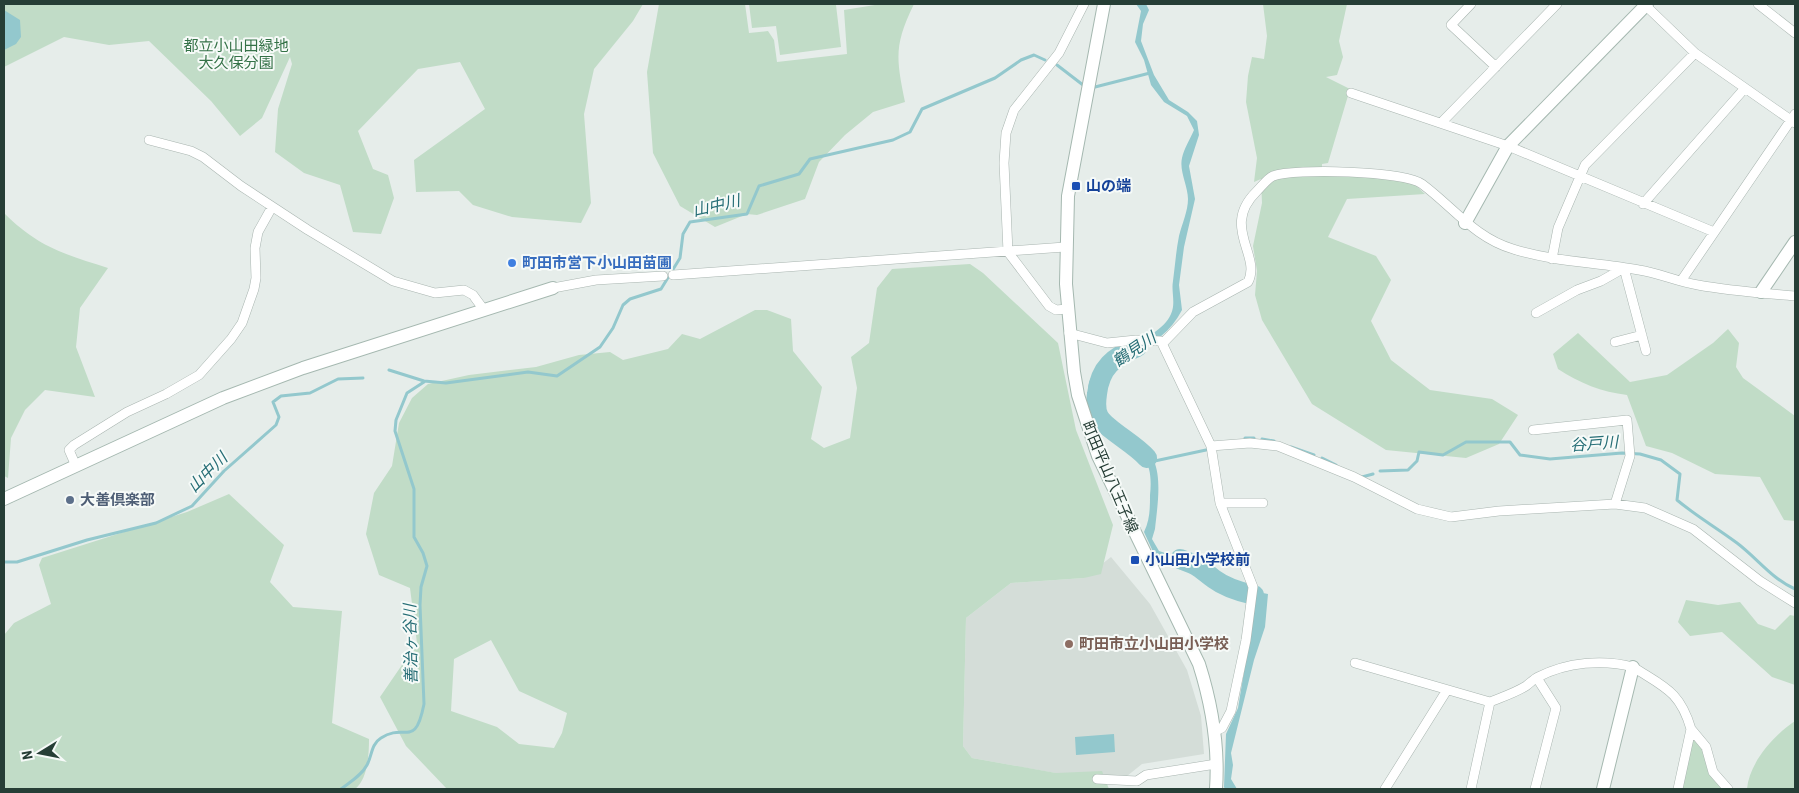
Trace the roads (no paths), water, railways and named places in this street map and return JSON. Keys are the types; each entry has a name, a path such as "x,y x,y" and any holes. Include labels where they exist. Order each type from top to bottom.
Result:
{"street":[{"path":"1067,309 1056,310 1049,306 1008,252 1004,163 1009,122 1022,98 1059,54 1084,4"},
{"name":"町田平山八王子線","path":"1104,4 1068,196 1066,247 1069,333 1078,395 1088,430 1128,522 1199,664 1208,694 1215,731 1216,789"},
{"path":"1471,4 1451,25 1496,67"},
{"path":"1441,123 1557,4"},
{"path":"1465,223 1508,146 1645,4 1695,53 1794,119 1681,282"},
{"path":"1758,4 1795,33"},
{"path":"1552,259 1558,228 1585,164 1695,53"},
{"path":"1643,204 1745,88"},
{"path":"1351,93 1508,146 1580,175 1643,204 1714,232"},
{"path":"149,140 191,151 203,157 272,206 393,282 435,293 464,290 473,295 484,310"},
{"path":"1069,333 1107,343 1136,340 1162,342 1193,312 1248,282 1251,271 1240,218 1249,199 1273,176 1336,170 1376,173 1420,182 1465,223 1490,240 1512,249 1552,259 1624,268 1681,282 1795,296"},
{"path":"76,466 69,450 74,445 127,412 166,394 199,375 231,339 242,323 254,289 256,278 255,248 258,232 272,206"},
{"path":"1761,292 1795,242"},
{"path":"673,275 1066,247"},
{"path":"1536,313 1577,290 1602,281 1624,268"},
{"path":"1624,268 1646,351"},
{"path":"4,499 224,398 304,368 553,288 596,280 663,276"},
{"path":"1615,342 1642,335"},
{"path":"1162,342 1210,446 1214,478 1220,503 1253,589 1252,603 1231,711 1222,728 1215,731"},
{"path":"1533,430 1627,420 1630,452 1615,504"},
{"path":"1210,446 1250,443 1278,446 1354,477 1417,509 1451,517 1499,511 1615,504 1645,508 1692,529 1760,581 1794,599"},
{"path":"1220,503 1263,503"},
{"path":"1355,663 1490,702 1525,687 1536,678 1552,671 1586,663 1606,662 1633,667 1677,696 1686,712 1691,729 1706,747 1713,772 1728,789"},
{"path":"1603,789 1633,667"},
{"path":"1535,789 1556,708 1536,678"},
{"path":"1385,789 1447,690"},
{"path":"1471,789 1490,702"},
{"path":"1678,789 1691,729"},
{"path":"1097,779 1136,781 1146,775 1216,764"}],"water":[{"path":"1136,4 1146,4 1149,10 1143,24 1141,41 1154,75 1169,100 1188,112 1197,121 1199,135 1189,166 1195,199 1184,247 1179,285 1182,310 1168,330 1156,340 1115,360 1103,369 1095,388 1097,401 1104,412 1137,441 1154,461 1158,477 1158,495 1155,529 1152,539 1159,551 1199,564 1208,575 1222,585 1268,594 1265,627 1254,660 1231,753 1233,765 1231,779 1237,789 1225,789 1224,787 1226,734 1238,708 1256,599 1247,595 1230,594 1217,588 1199,571 1155,556 1144,532 1150,509 1151,482 1149,469 1144,458 1136,448 1096,412 1090,402 1088,390 1092,377 1100,366 1164,325 1171,314 1177,247 1188,204 1188,194 1181,163 1184,151 1194,130 1187,116 1164,102 1151,85 1144,60 1135,42 1141,11"},
{"path":"4,10 20,20 21,37 16,44 4,50"},
{"path":"1114,734 1115,752 1076,755 1075,737"}],"waterway":[{"name":"山中川","path":"389,370 424,381 446,383 528,372 557,376 600,347 613,328 623,305 630,299 661,289 680,258 683,234 690,222 747,214 759,186 799,174 810,159 893,140 910,132 922,109 995,78 1021,60 1034,55 1045,60"},
{"name":"山中川","path":"1057,65 1083,85"},
{"name":"山中川","path":"1095,87 1150,73"},
{"name":"鶴見川","path":"1137,347 1115,359 1105,370 1099,385 1096,408 1103,422 1147,458"},
{"name":"山中川","path":"4,562 17,562 87,540 156,523 192,506 224,471 276,425 279,417 273,402 281,396 310,393 338,379 363,378"},
{"name":"善治ヶ谷川","path":"341,789 365,769 373,747 381,738 397,732 413,731 421,718 424,704 420,605 421,587 427,566 423,553 414,537 414,489 395,431 396,420 407,393 424,382"},
{"name":"谷戸川","path":"1245,438 1254,438"},
{"name":"谷戸川","path":"1262,439 1274,441"},
{"name":"谷戸川","path":"1380,471 1408,470 1417,461 1419,452 1443,455 1466,442 1510,442 1520,455 1550,459 1622,453 1640,454 1661,460 1680,474 1677,500 1737,543 1779,580 1795,589"},
{"name":"谷戸川","path":"1291,447 1314,455"},
{"name":"谷戸川","path":"1150,462 1206,450"},
{"name":"谷戸川","path":"1322,458 1336,465"},
{"name":"谷戸川","path":"1362,477 1373,474"},
{"name":"鶴見川","path":"1180,559 1196,566 1223,585 1254,595"}],"place":[{"name":"山の端","path":"1076,186"},
{"name":"町田市営下小山田苗圃","path":"512,263"},
{"name":"大善倶楽部","path":"70,500"},
{"name":"小山田小学校前","path":"1135,560"},
{"name":"町田市立小山田小学校","path":"1069,644"}],"park label":[{"name":"都立小山田緑地 大久保分園","path":"236,54"}]}
